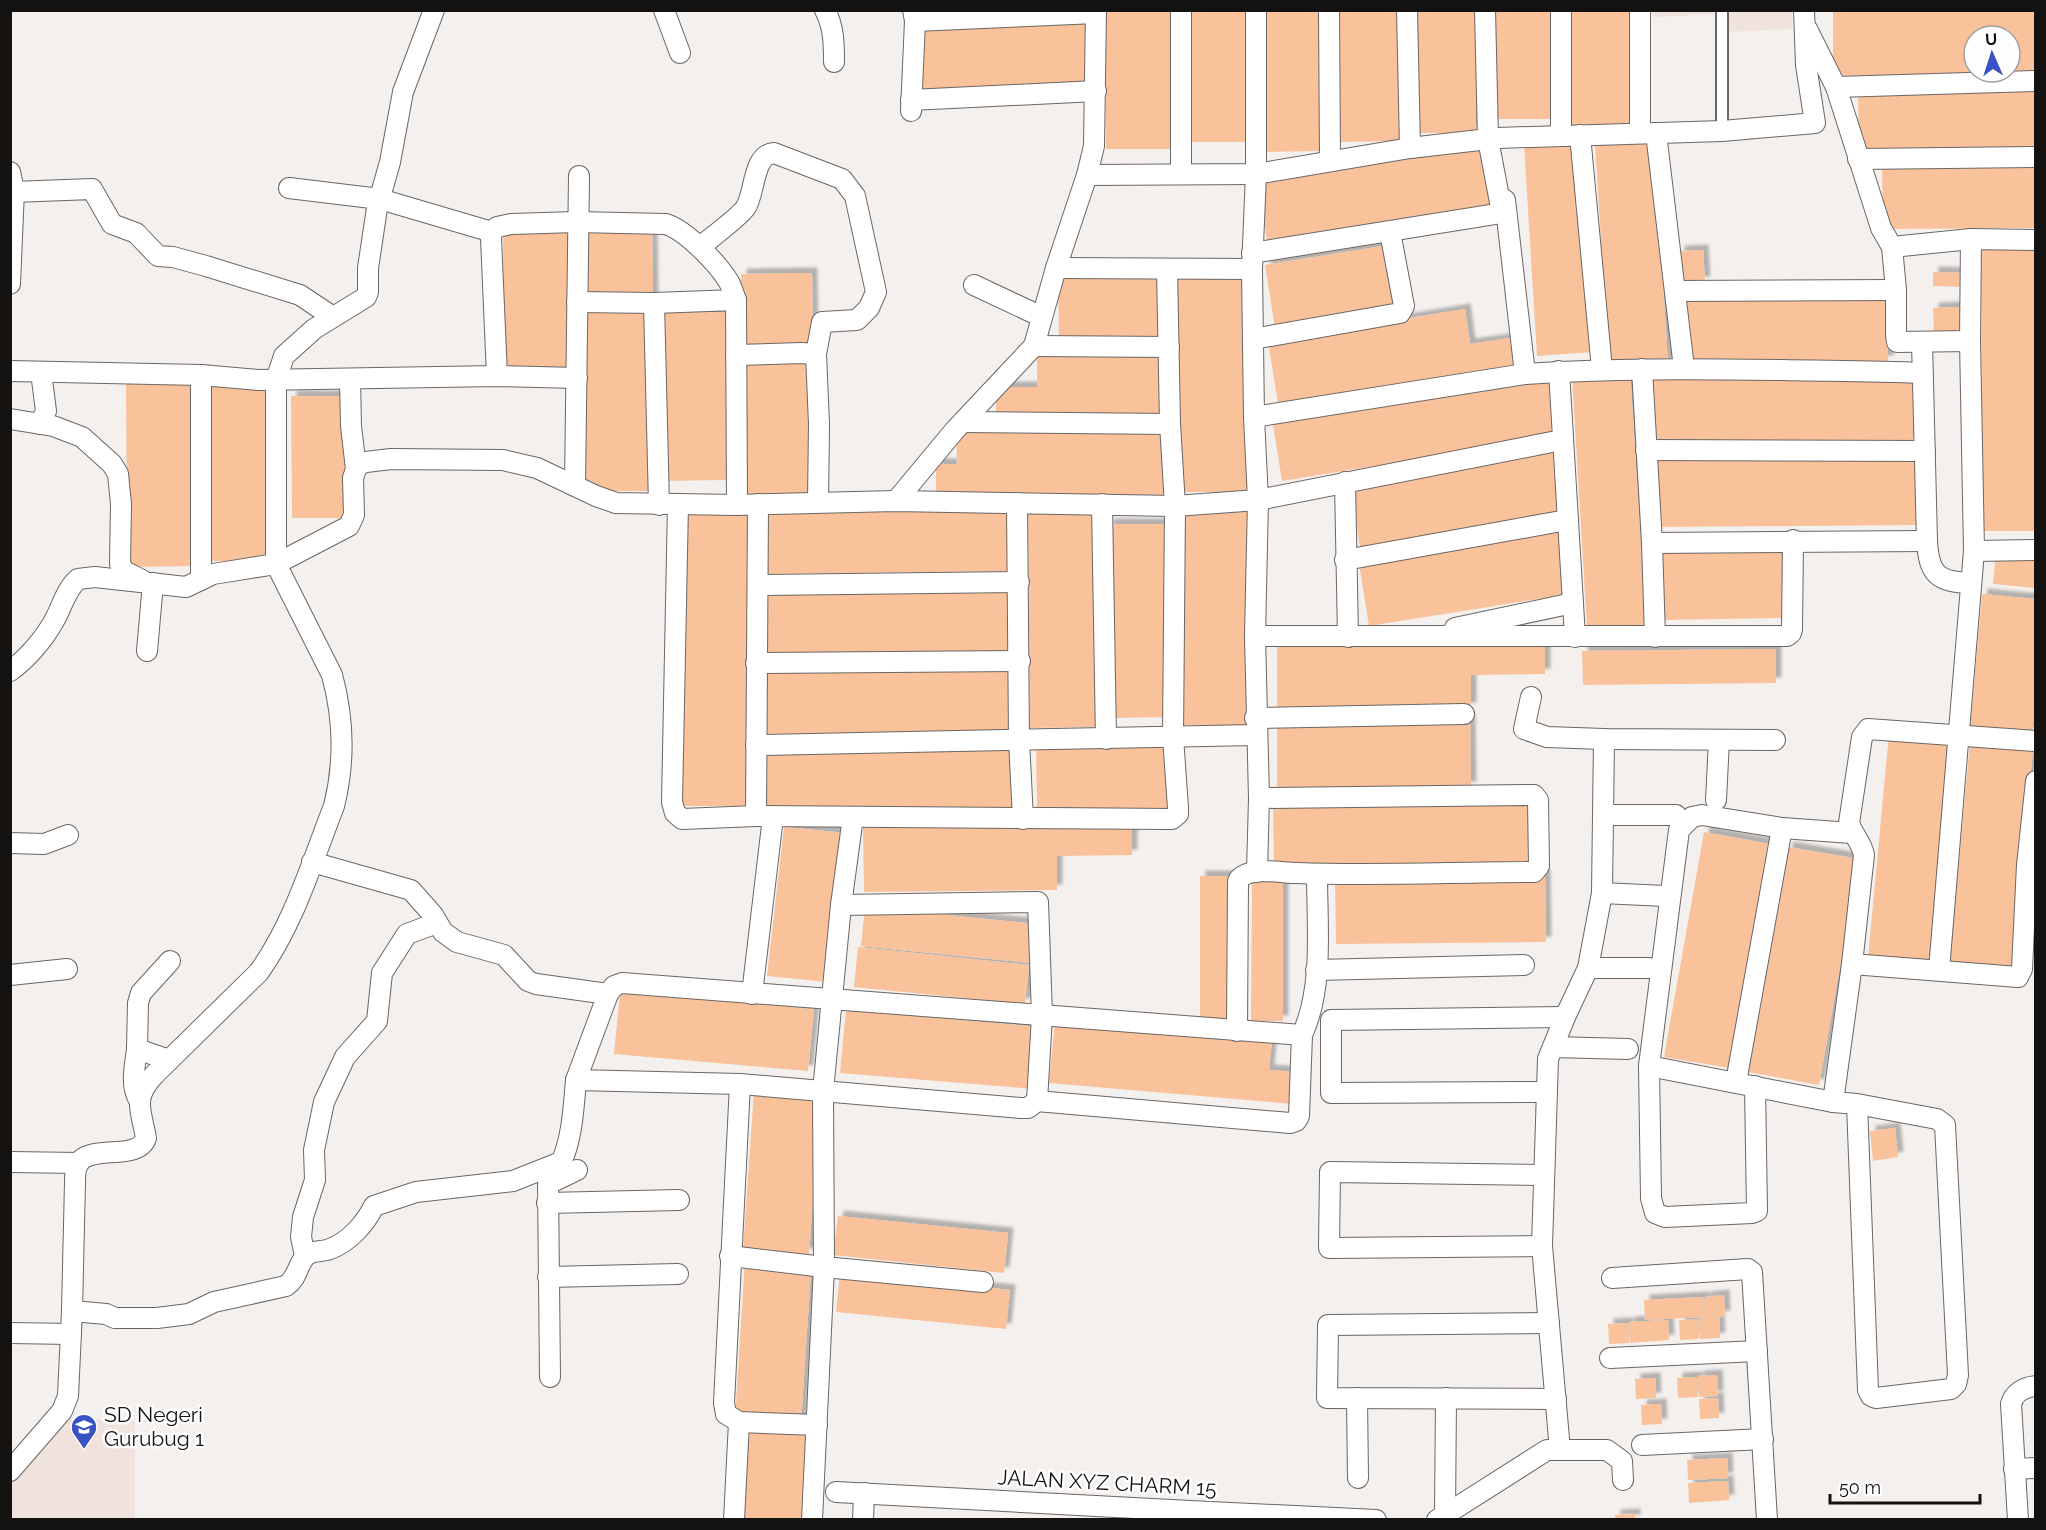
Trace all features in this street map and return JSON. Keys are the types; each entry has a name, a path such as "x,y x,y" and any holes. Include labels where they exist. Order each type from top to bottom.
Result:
{"street":[{"path":"139,1100 144,1086 259,972 271,956 283,933 334,806 339,785 342,742 340,710 332,675 276,564 276,380 284,357 314,329 366,297 368,268 380,199 390,162 403,92 434,10"},
{"path":"664,10 680,53"},
{"path":"825,10 834,42 834,62"},
{"path":"1180,10 1181,173"},
{"path":"1256,10 1256,174 1252,261 1254,417 1258,500 1255,636 1259,798 1257,872"},
{"path":"1329,10 1330,161"},
{"path":"1407,10 1410,148"},
{"path":"1056,268 1167,269 1252,261 1390,232 1502,213 1492,138 1485,10"},
{"path":"1562,10 1570,135 1602,369"},
{"path":"1640,10 1648,133 1675,291 1684,368"},
{"path":"896,501 963,422 1034,346 1094,146 1096,91 1096,12 914,16 911,106 1096,91"},
{"path":"1803,17 1806,65 1815,123"},
{"path":"1803,17 1836,87 1881,228 1892,247 1897,342 1970,341"},
{"path":"1836,87 2036,81"},
{"path":"1087,174 1256,174 1410,148 1492,138 1722,131 1815,123 1844,113"},
{"path":"1492,138 1525,374"},
{"path":"700,247 746,208 760,161 769,153 842,179 855,196 876,292 869,308 857,320 822,322 816,354 819,502"},
{"path":"1858,159 2036,157"},
{"path":"10,172 13,192 10,284"},
{"path":"575,486 579,176"},
{"path":"288,188 380,199 492,232"},
{"path":"13,192 92,189 112,224 136,233 158,256 173,257 206,266 300,295 333,317"},
{"path":"497,376 492,232 497,227 511,224 577,222 673,226 700,247 729,282 736,300 737,505"},
{"path":"1253,339 1400,313 1404,306 1390,232"},
{"path":"1892,247 1971,239 2036,240"},
{"path":"1939,970 1974,551 1970,341 1971,239"},
{"path":"654,303 669,505 673,810 681,819 853,817 1172,819 1178,814 1178,808 1173,736 1175,506 1170,424 1167,269"},
{"path":"974,285 1042,317"},
{"path":"1675,291 1896,290"},
{"path":"577,302 654,303 736,300"},
{"path":"1922,342 1929,564 1938,576 1950,582 1971,583"},
{"path":"1034,346 1169,347"},
{"path":"736,355 816,354"},
{"path":"1254,417 1525,374 1559,371 1684,368 1922,373"},
{"path":"1642,369 1655,637"},
{"path":"10,371 201,375 276,380 497,376 578,378"},
{"path":"1559,371 1575,637"},
{"path":"40,424 46,411 41,372"},
{"path":"201,375 201,580"},
{"path":"350,379 351,426 356,469"},
{"path":"10,419 52,426 82,437 112,464 118,474 121,504 120,564 124,571 134,577 153,583"},
{"path":"963,422 1170,424"},
{"path":"10,671 40,640 78,579 95,577 186,587 213,574 276,564 349,526 354,515 353,478 360,464 366,462 391,459 503,460 537,468 616,503 737,505 896,501 1175,506 1258,500 1562,440"},
{"path":"1646,450 1925,451"},
{"path":"1345,482 1348,637"},
{"path":"1017,503 1019,740 1023,819"},
{"path":"752,994 764,817 756,744 758,504"},
{"path":"1102,504 1106,739"},
{"path":"1345,560 1567,520"},
{"path":"1652,543 1793,540 1927,541"},
{"path":"1255,636 1787,636 1792,629 1793,540"},
{"path":"1974,551 2036,550"},
{"path":"758,585 1019,582"},
{"path":"147,651 153,583"},
{"path":"1415,636 1573,603"},
{"path":"756,663 1020,661"},
{"path":"1531,697 1524,729 1547,736 1604,739 1775,740"},
{"path":"756,744 1106,739 1464,714"},
{"path":"1833,1102 1864,855 1849,823 1862,737 1868,729 2036,741"},
{"path":"1560,1450 1542,1246 1548,1059 1588,968 1602,893 1604,739"},
{"path":"1716,800 1719,740"},
{"path":"1852,964 2018,977 2022,969 2032,866 2036,781"},
{"path":"1237,1031 1238,882 1240,876 1257,872 1317,874 1533,872 1539,866 1538,798 1534,795 1259,798"},
{"path":"1603,815 1676,815"},
{"path":"1755,1086 1757,1211 1752,1214 1665,1217 1655,1213 1651,1198 1648,1066 1679,830 1692,817 1702,815 1782,828 1852,833"},
{"path":"812,1520 824,1267 823,1091 841,905 853,817"},
{"path":"1736,1082 1782,828"},
{"path":"10,843 44,844 68,835"},
{"path":"312,862 411,890 443,932 457,942 504,955 528,981 608,994"},
{"path":"576,1080 740,1084 1020,1108 1028,1108 1037,1101 1293,1122 1299,1116 1302,1035 1310,1013 1316,970 1317,874"},
{"path":"1602,893 1665,896"},
{"path":"841,905 1035,901 1039,904 1042,1016 1037,1101"},
{"path":"305,1256 301,1237 303,1217 315,1180 314,1150 324,1102 345,1057 377,1021 382,973 407,934 437,923"},
{"path":"10,1471 62,1411 68,1396 75,1182 79,1163 83,1158 136,1149 144,1143 146,1138 139,1100 133,1083 137,1050 138,1003 141,993 170,961"},
{"path":"1316,970 1524,965"},
{"path":"1588,968 1649,968"},
{"path":"10,975 67,969"},
{"path":"72,1311 106,1314 116,1318 157,1318 189,1314 214,1302 286,1286 294,1281 305,1256 311,1252 327,1250 340,1245 366,1221 374,1206 416,1192 513,1181 561,1162 573,1113 576,1080 608,994 614,986 622,983 1302,1035"},
{"path":"1547,1092 1330,1093 1331,1020 1565,1017"},
{"path":"1553,1047 1628,1049"},
{"path":"137,1050 169,1060"},
{"path":"1648,1066 1833,1102 1857,1104 1937,1119 1945,1125 1958,1375 1956,1384 1951,1389 1876,1398 1870,1396 1868,1390 1857,1104"},
{"path":"740,1084 730,1256 724,1403 726,1414 739,1422 818,1425"},
{"path":"573,1113 577,1140 578,1202"},
{"path":"10,1162 79,1163"},
{"path":"550,1377 548,1184 578,1170"},
{"path":"1542,1246 1329,1248 1330,1172 1544,1175"},
{"path":"547,1203 679,1200"},
{"path":"730,1256 983,1282"},
{"path":"1612,1278 1749,1270 1753,1279 1767,1520"},
{"path":"548,1276 678,1274"},
{"path":"1549,1323 1328,1325 1327,1398 1556,1399"},
{"path":"10,1334 71,1334"},
{"path":"1610,1358 1757,1351"},
{"path":"2018,1520 2011,1401 2020,1391 2036,1386"},
{"path":"1357,1398 1358,1478"},
{"path":"1441,1517 1446,1398"},
{"path":"734,1520 739,1422"},
{"path":"1642,1445 1763,1439"},
{"path":"1441,1517 1547,1450 1607,1450 1622,1461 1623,1480"},
{"path":"2014,1469 2036,1468"},
{"name":"JALAN XYZ CHARM 15","path":"836,1492 1190,1516 1376,1520"},
{"path":"863,1520 864,1493"}],"lane":[{"path":"1722,10 1722,131"}],"shaded area":[{"path":"1652,11 1792,11 1792,29 1726,32 1725,14 1653,17"},
{"name":"SD Negeri Gurubug 1","path":"58,1418 135,1421 135,1519 11,1519 10,1479"}],"building":[{"path":"1105,10 1176,10 1177,149 1106,149"},
{"path":"1183,10 1254,10 1255,142 1183,142"},
{"path":"1256,10 1325,10 1326,151 1257,152"},
{"path":"1332,10 1400,10 1400,141 1333,142"},
{"path":"1411,10 1476,10 1476,133 1412,133"},
{"path":"1495,10 1559,10 1560,119 1496,119"},
{"path":"1568,10 1632,10 1633,129 1568,129"},
{"path":"1833,10 2036,10 2036,74 2022,74 2022,24 1962,24 1962,75 1833,76"},
{"path":"1088,21 1088,89 921,90 921,23"},
{"path":"2036,85 2036,151 1859,152 1858,87"},
{"path":"1654,140 1668,364 1609,368 1595,143"},
{"path":"1578,142 1594,352 1537,356 1524,145"},
{"path":"1483,146 1493,209 1268,247 1258,183"},
{"path":"2036,160 2036,228 1883,229 1882,162"},
{"path":"573,226 575,372 504,373 503,227"},
{"path":"652,226 653,300 582,301 581,227"},
{"path":"2036,244 2036,531 1982,531 1981,245"},
{"path":"1389,245 1399,308 1275,328 1265,265"},
{"path":"1703,250 1705,282 1681,283 1679,251"},
{"path":"1933,272 1964,273 1963,287 1933,286"},
{"path":"812,273 813,350 742,351 741,274"},
{"path":"1245,275 1247,492 1176,492 1174,276"},
{"path":"1164,276 1165,344 1059,345 1058,277"},
{"path":"1888,294 1888,361 1686,364 1685,296"},
{"path":"653,305 654,491 586,491 581,306"},
{"path":"1960,307 1961,334 1934,335 1933,308"},
{"path":"1465,309 1470,344 1510,338 1515,366 1278,404 1268,341"},
{"path":"727,312 728,480 659,481 658,313"},
{"path":"1163,352 1164,420 996,421 996,387 1037,387 1037,354"},
{"path":"743,364 814,364 815,493 744,494"},
{"path":"1630,372 1646,625 1587,628 1572,376"},
{"path":"1548,373 1558,436 1282,481 1272,418"},
{"path":"1913,374 1913,441 1649,443 1648,376"},
{"path":"198,381 199,566 127,567 126,382"},
{"path":"202,387 274,387 275,561 204,561"},
{"path":"291,396 349,396 350,518 292,518"},
{"path":"1169,428 1169,496 936,498 936,464 957,464 956,430"},
{"path":"1554,451 1564,514 1360,547 1350,484"},
{"path":"1920,458 1920,525 1652,527 1652,460"},
{"path":"1012,504 1013,571 762,574 762,506"},
{"path":"1250,508 1251,725 1180,725 1179,509"},
{"path":"681,509 752,509 754,806 683,806"},
{"path":"1028,511 1099,511 1101,727 1030,728"},
{"path":"1108,524 1166,524 1168,717 1109,718"},
{"path":"1559,531 1569,594 1369,626 1359,563"},
{"path":"1781,551 1782,618 1660,620 1659,552"},
{"path":"1996,554 2036,558 2036,588 1993,584"},
{"path":"1017,584 1017,652 767,654 766,587"},
{"path":"1982,594 2036,599 2036,695 2032,734 1970,728"},
{"path":"1545,641 1545,674 1471,675 1471,708 1277,710 1277,643"},
{"path":"1776,649 1776,683 1583,685 1582,651"},
{"path":"1008,664 1008,732 758,734 757,667"},
{"path":"1470,719 1471,787 1277,788 1277,721"},
{"path":"1889,733 1951,739 1930,964 1868,958"},
{"path":"1036,742 1170,742 1171,808 1037,810"},
{"path":"1970,742 2033,748 2012,973 1949,968"},
{"path":"1015,744 1015,811 764,813 764,746"},
{"path":"1536,799 1537,866 1274,868 1273,801"},
{"path":"1132,822 1132,855 1057,856 1057,890 864,892 863,824"},
{"path":"784,827 845,833 828,982 767,976"},
{"path":"1704,832 1775,845 1735,1069 1664,1057"},
{"path":"1788,847 1859,859 1819,1085 1748,1072"},
{"path":"1545,875 1546,942 1336,944 1335,877"},
{"path":"1200,876 1232,876 1231,1019 1200,1019"},
{"path":"1252,878 1283,878 1283,1021 1251,1021"},
{"path":"865,907 1036,924 1031,963 861,946"},
{"path":"858,947 1029,965 1025,1004 854,987"},
{"path":"620,992 814,1009 808,1071 614,1054"},
{"path":"846,1010 1040,1027 1034,1089 840,1073"},
{"path":"1055,1021 1272,1040 1269,1070 1295,1072 1292,1104 1049,1083"},
{"path":"754,1091 820,1096 809,1254 743,1249"},
{"path":"1895,1128 1898,1157 1873,1161 1870,1131"},
{"path":"838,1216 1008,1233 1004,1273 833,1255"},
{"path":"745,1260 811,1269 801,1422 735,1418"},
{"path":"840,1272 1010,1290 1006,1329 836,1312"},
{"path":"1724,1295 1725,1316 1706,1317 1705,1297"},
{"path":"1704,1297 1705,1317 1645,1320 1644,1300"},
{"path":"1719,1317 1720,1338 1700,1339 1699,1318"},
{"path":"1698,1319 1699,1339 1680,1340 1679,1320"},
{"path":"1668,1320 1669,1340 1630,1343 1629,1322"},
{"path":"1628,1323 1629,1343 1609,1344 1608,1324"},
{"path":"1717,1375 1718,1396 1699,1397 1698,1376"},
{"path":"1697,1377 1698,1397 1678,1398 1677,1378"},
{"path":"1655,1378 1656,1398 1636,1399 1635,1379"},
{"path":"1718,1398 1719,1418 1700,1419 1699,1399"},
{"path":"1661,1404 1662,1424 1642,1425 1641,1405"},
{"path":"745,1429 811,1434 805,1520 739,1520"},
{"path":"1727,1458 1728,1478 1688,1480 1687,1460"},
{"path":"1728,1481 1729,1500 1689,1503 1688,1483"},
{"path":"1635,1514 1635,1520 1615,1520 1615,1515"}],"place":[{"name":"SD Negeri Gurubug 1","path":"84,1450"}]}
